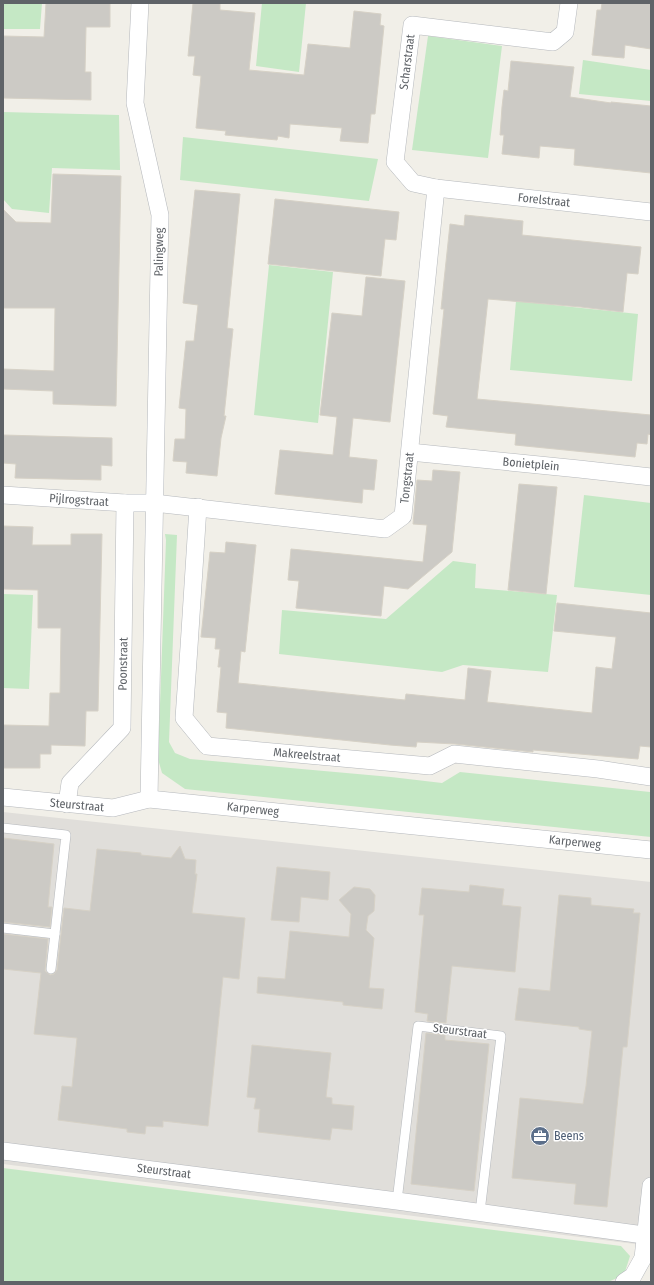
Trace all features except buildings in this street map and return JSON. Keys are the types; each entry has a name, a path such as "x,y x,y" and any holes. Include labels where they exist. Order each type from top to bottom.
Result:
{"street":[{"name":"Palingweg","path":"140,3 135,104 160,215 154,503"},
{"name":"Scharstraat","path":"436,188 413,182 395,162 412,25 553,42 565,32 569,3"},
{"name":"Tongstraat","path":"154,503 385,529 403,516 436,188"},
{"name":"Forelstraat","path":"436,188 651,212"},
{"name":"Bonietplein","path":"410,452 651,477"},
{"name":"Pijlrogstraat","path":"3,496 125,503 154,503"},
{"name":"Poonstraat","path":"67,804 70,783 122,728 125,503"},
{"path":"149,798 154,503"},
{"name":"Makreelstraat","path":"198,507 184,718 207,746 430,766 454,754 598,769 651,777"},
{"name":"Steurstraat","path":"3,797 113,808 149,798"},
{"name":"Karperweg","path":"149,798 651,850"},
{"name":"Steurstraat","path":"3,1150 480,1212 648,1236"},
{"path":"624,1282 633,1276 642,1258 648,1236 651,1186"}],"lane":[{"path":"3,828 66,835 51,969"},
{"path":"3,928 55,934"},
{"name":"Steurstraat","path":"397,1201 418,1026 501,1036 480,1212"}],"shaded area":[{"path":"3,812 651,882 651,1246 3,1164"}],"green space":[{"path":"3,3 42,3 40,29 3,29"},
{"path":"262,3 306,3 299,72 256,66"},
{"path":"428,36 502,46 488,158 412,150"},
{"path":"583,60 651,70 651,101 579,94"},
{"path":"3,112 119,115 120,170 52,168 49,213 12,209 3,199"},
{"path":"183,137 378,159 369,201 180,180"},
{"path":"269,265 333,272 318,423 254,415"},
{"path":"516,301 638,314 632,381 510,370"},
{"path":"584,495 651,503 651,595 574,587"},
{"path":"165,534 177,535 169,742 175,753 190,759 442,783 460,772 650,792 651,837 185,789 162,773 158,759"},
{"path":"453,561 476,564 475,588 557,595 548,672 463,665 442,672 279,654 282,610 386,619"},
{"path":"3,594 33,595 29,689 3,688"},
{"path":"3,1168 621,1246 630,1256 624,1275 608,1282 3,1282"}],"place":[{"name":"Beens","path":"540,1136"}]}
